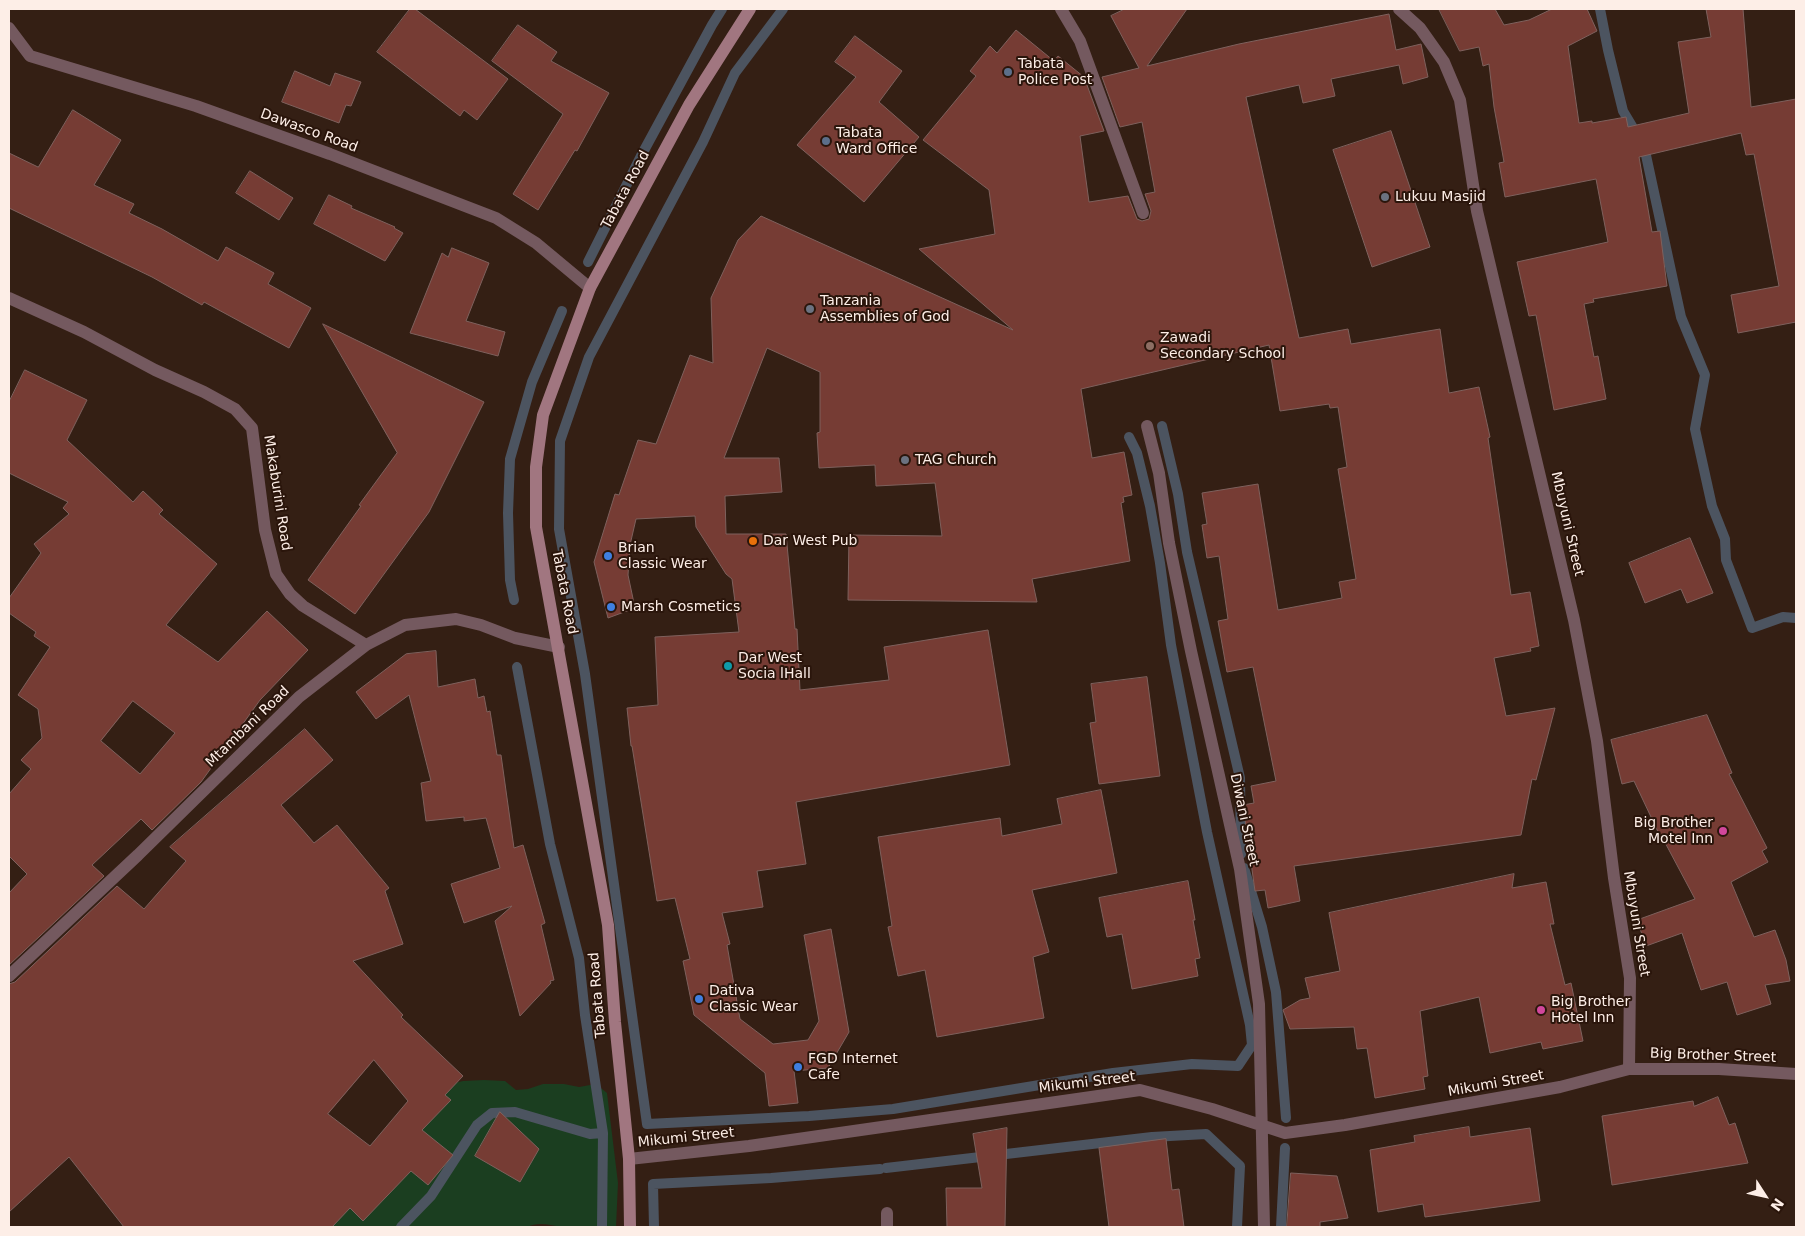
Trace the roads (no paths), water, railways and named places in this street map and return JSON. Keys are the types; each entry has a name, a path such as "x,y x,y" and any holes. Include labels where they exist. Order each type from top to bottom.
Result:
{"main road":[{"name":"Tabata Road","path":"630,1227 629,1159 615,1022 608,925 536,527 536,467 543,415 590,288 688,105 750,9"}],"street":[{"path":"1061,9 1080,41 1143,213"},
{"name":"Mbuyuni Street","path":"1399,9 1420,28 1444,62 1460,100 1477,211 1574,620 1597,741 1614,878 1630,978 1629,1069"},
{"name":"Dawasco Road","path":"9,28 30,56 196,106 330,154 496,218 536,243 590,288"},
{"name":"Makaburini Road","path":"9,298 84,332 155,370 204,392 235,409 252,428 265,530 276,574 290,594 303,606 366,645"},
{"name":"Diwani Street","path":"1146,426 1159,473 1169,543 1240,869 1259,1004 1264,1227"},
{"name":"Mtambani Road","path":"9,976 138,855 300,698 366,645 405,625 456,619 481,625 515,638 559,647"},
{"name":"Big Brother Street","path":"1629,1069 1719,1069 1796,1074"},
{"name":"Mikumi Street","path":"629,1159 749,1146 1140,1090 1212,1108 1286,1133 1345,1125 1560,1087 1629,1069"},
{"path":"887,1213 887,1227"}],"waterway":[{"path":"588,262 641,156 722,9"},
{"path":"783,9 735,73 703,142 589,357 560,441 559,529 585,674 647,1124 809,1116 893,1109 1113,1073 1192,1064 1238,1066 1252,1045 1250,1025 1207,832 1171,645 1150,506 1137,453 1129,437"},
{"path":"1600,9 1623,111 1644,146 1681,317 1705,375 1695,429 1712,506 1725,539 1726,560 1752,628 1783,617 1796,618"},
{"path":"514,600 510,580 508,513 510,459 532,382 562,311"},
{"path":"1162,426 1178,494 1187,552 1240,778 1241,854"},
{"path":"517,667 550,844 579,958 585,1015 603,1133 602,1227"},
{"path":"1244,868 1262,927 1276,992 1286,1118"},
{"path":"401,1227 431,1196 477,1125 492,1113 515,1112 590,1134 603,1133"},
{"path":"886,1168 1152,1137 1206,1134 1240,1166 1237,1227"},
{"path":"1281,1227 1285,1148"},
{"path":"654,1227 653,1184 771,1178 880,1169"}],"place":[{"name":"Tabata Police Post","path":"1008,72"},
{"name":"Tabata Ward Office","path":"826,141"},
{"name":"Lukuu Masjid","path":"1385,197"},
{"name":"Tanzania Assemblies of God","path":"810,309"},
{"name":"Zawadi Secondary School","path":"1150,346"},
{"name":"TAG Church","path":"905,460"},
{"name":"Dar West Pub","path":"753,541"},
{"name":"Brian Classic Wear","path":"608,556"},
{"name":"Marsh Cosmetics","path":"611,607"},
{"name":"Dar West Socia lHall","path":"728,666"},
{"name":"Big Brother Motel Inn","path":"1723,831"},
{"name":"Dativa Classic Wear","path":"699,999"},
{"name":"Big Brother Hotel Inn","path":"1541,1010"},
{"name":"FGD Internet Cafe","path":"798,1067"}]}
